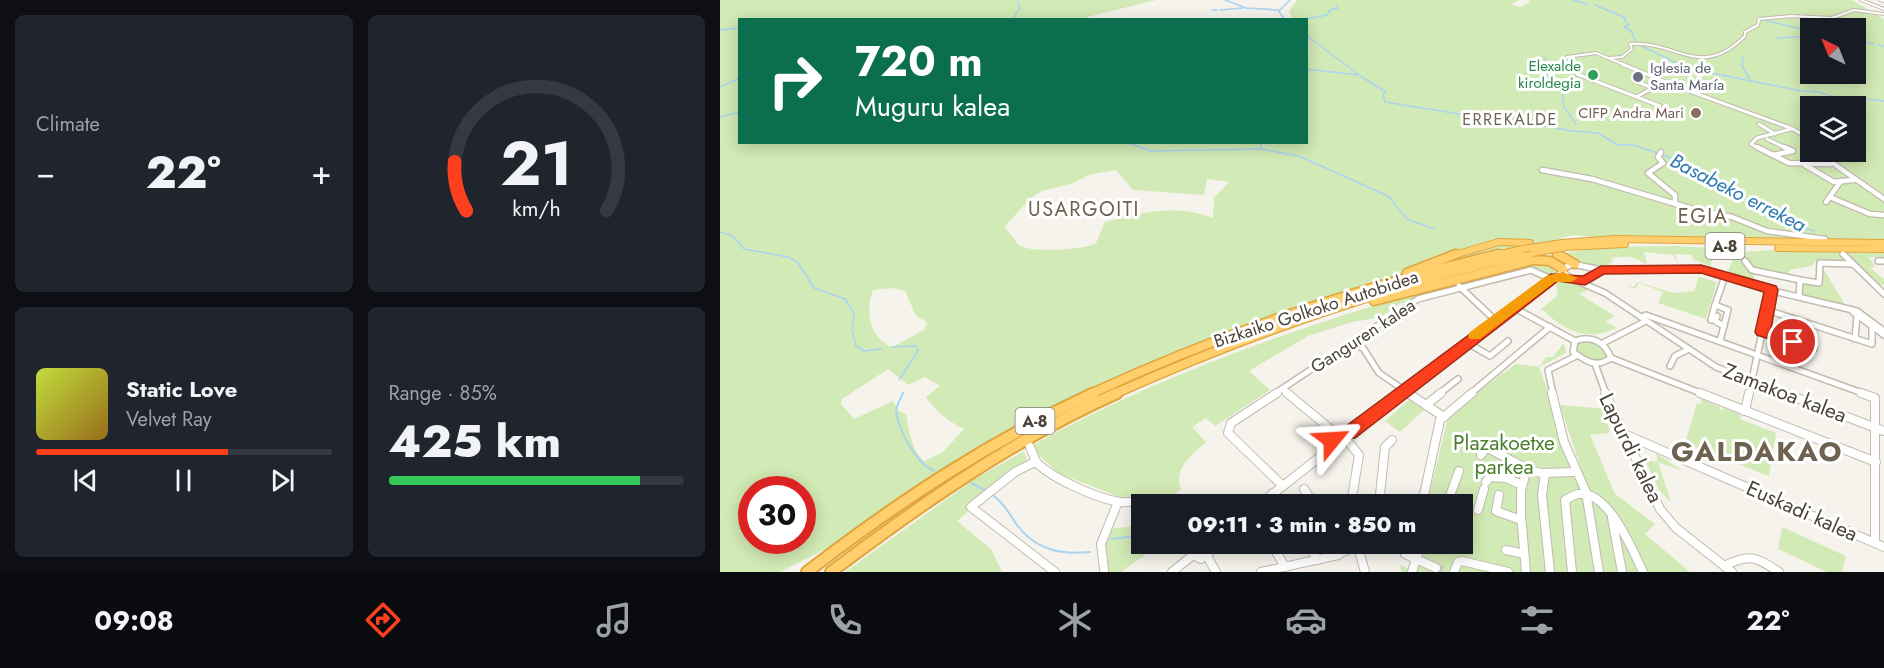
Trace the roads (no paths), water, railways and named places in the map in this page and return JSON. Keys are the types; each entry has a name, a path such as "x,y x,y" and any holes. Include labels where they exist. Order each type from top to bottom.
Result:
{"highway":[{"name":"Bizkaiko Golkoko Autobidea","path":"807,572 936,479 984,449 1060,407 1158,364 1424,273 1523,249 1626,239 1884,243"},
{"path":"1287,321 1487,244 1506,240 1530,243"},
{"name":"Bizkaiko Golkoko Autobidea","path":"831,572 947,488 1068,417 1157,375 1287,321 1430,279 1564,245 1884,249"},
{"path":"1556,254 1575,264"},
{"path":"1287,321 1533,260 1550,261 1564,270"}],"street":[{"path":"1861,0 1884,9"},
{"path":"1609,58 1623,56 1632,50 1629,45 1636,42 1687,56 1711,58 1738,43 1745,32 1758,25 1759,19 1791,16 1832,18 1855,10 1884,14"},
{"path":"1576,66 1567,58 1592,53 1609,58 1664,85 1800,133"},
{"path":"1577,74 1621,93 1638,96 1641,100 1660,106"},
{"path":"1635,81 1653,88"},
{"path":"1638,96 1664,85"},
{"path":"1759,124 1775,134"},
{"path":"1793,129 1757,138 1751,142 1758,150 1789,163 1830,164 1884,199"},
{"path":"1767,139 1793,151 1771,155"},
{"path":"1661,152 1658,157 1663,163 1648,173 1675,195 1675,204"},
{"path":"1804,165 1838,183 1854,180"},
{"path":"1542,170 1598,181 1675,204 1732,217 1767,231 1820,236 1825,239"},
{"path":"1826,202 1832,198 1838,183"},
{"path":"1832,198 1869,214 1884,215"},
{"path":"1843,254 1884,294"},
{"path":"1745,261 1752,270 1819,283 1820,263 1853,264"},
{"path":"1282,389 1335,433 1349,433 1495,320 1575,264 1601,270 1692,268 1849,309 1863,314 1884,333"},
{"path":"1587,267 1592,277 1601,270"},
{"name":"Ganguren kalea","path":"1283,486 1228,433 1228,427 1282,389 1418,299 1458,285 1531,270 1553,278 1592,277"},
{"path":"1564,270 1572,278"},
{"path":"1724,326 1717,323 1714,318 1715,305 1725,276"},
{"name":"Zamakoa kalea","path":"1592,277 1605,293"},
{"name":"Zamakoa kalea","path":"1572,278 1605,293 1716,367 1884,431"},
{"path":"1799,296 1800,280"},
{"path":"1458,285 1495,320"},
{"path":"1745,411 1772,290"},
{"path":"1715,305 1728,310 1720,341"},
{"path":"1513,307 1575,341"},
{"path":"1849,309 1872,328 1884,333"},
{"path":"1767,310 1872,344 1872,328"},
{"path":"1602,343 1644,319 1646,315 1875,398 1875,543"},
{"path":"1855,339 1857,315"},
{"path":"1424,494 1438,423 1550,327"},
{"path":"1763,332 1814,349"},
{"path":"1584,338 1602,343 1610,351 1611,358 1607,363 1595,364 1576,356 1571,348 1575,341 1584,338"},
{"path":"1466,342 1490,356 1508,341"},
{"path":"1350,344 1363,348 1379,373 1444,417"},
{"path":"1670,366 1675,356 1689,349"},
{"path":"1576,356 1548,370 1548,375 1559,424 1575,472 1586,492 1599,572"},
{"path":"1611,358 1876,462"},
{"name":"Lapurdi kalea","path":"1595,364 1603,390 1622,433 1660,509 1676,528 1732,572"},
{"path":"1426,405 1458,379"},
{"path":"1335,433 1332,437 1335,445"},
{"path":"1349,433 1352,440 1350,444"},
{"name":"Euskadi kalea","path":"1622,433 1884,547"},
{"path":"1380,494 1386,444 1392,440"},
{"path":"1335,445 1341,447 1350,444"},
{"path":"1350,444 1359,455 1353,494"},
{"path":"1273,494 1335,445"},
{"path":"1030,447 1035,462 1048,473 1118,502 1131,501"},
{"path":"1481,455 1486,447 1529,470 1545,473 1575,472"},
{"path":"1035,462 1015,472 971,507 1055,572"},
{"path":"1526,572 1521,520 1522,485 1526,471 1529,470"},
{"path":"1451,494 1459,471"},
{"path":"1545,473 1542,495 1550,572"},
{"path":"1478,510 1485,486 1491,477 1506,478 1522,485"},
{"path":"1304,489 1307,494"},
{"path":"1572,572 1565,500 1573,494 1586,492 1605,504 1643,572"},
{"path":"1499,495 1496,511 1521,520"},
{"path":"1104,570 1101,543 1118,502"},
{"path":"1611,513 1622,572"},
{"path":"1506,550 1524,554"},
{"path":"1277,554 1285,567"},
{"path":"1314,554 1318,560"},
{"path":"1261,572 1337,554"},
{"path":"1359,554 1365,572"},
{"path":"1406,554 1436,568"},
{"path":"1412,572 1416,554"},
{"path":"1172,572 1193,555 1201,559 1207,556 1216,572"},
{"path":"1724,566 1743,555 1751,556 1779,572"},
{"path":"1451,571 1463,558 1508,572"}],"waterway":[{"name":"Basabeko errekea","path":"1225,0 1246,8 1278,10 1284,18"},
{"path":"1279,11 1290,0"},
{"path":"1573,0 1587,4"},
{"path":"1016,13 1020,9 1018,2"},
{"path":"1308,19 1327,15 1330,10 1338,8 1337,5"},
{"path":"1595,5 1626,18 1624,20 1629,25 1624,27 1631,31 1636,42"},
{"path":"1220,10 1243,8"},
{"path":"1212,10 1217,10"},
{"path":"1015,18 1016,14"},
{"path":"1763,20 1800,29"},
{"path":"720,30 738,28"},
{"name":"Basabeko errekea","path":"1308,36 1386,92 1383,94 1385,102 1484,118"},
{"path":"1777,38 1800,37"},
{"path":"1866,42 1874,44"},
{"path":"1635,43 1687,68 1801,91 1819,92 1839,99 1848,97 1884,101"},
{"path":"1878,45 1884,46"},
{"path":"1544,57 1546,63 1542,67 1553,83 1562,87 1564,107 1576,124"},
{"path":"1743,57 1742,66 1750,79"},
{"path":"1308,69 1359,75"},
{"path":"720,87 738,79"},
{"path":"720,117 738,112"},
{"name":"Basabeko errekea","path":"1509,119 1526,122"},
{"name":"Basabeko errekea","path":"1529,123 1572,131"},
{"name":"Basabeko errekea","path":"1573,131 1598,133 1618,145 1634,145 1657,153"},
{"path":"1131,144 1151,151 1260,149"},
{"path":"1260,149 1261,144"},
{"path":"1260,149 1299,156 1388,196 1407,219 1434,229"},
{"name":"Basabeko errekea","path":"1663,155 1702,173 1774,216 1814,231"},
{"path":"720,232 733,236 744,249 788,257 798,263 814,288 845,299 854,313 852,330 856,346 864,351 881,349"},
{"path":"892,347 916,346 918,351 899,380"},
{"path":"903,393 896,411 900,427 915,454 934,471"},
{"path":"971,483 985,490"},
{"path":"993,495 1032,540 1049,549 1069,553 1090,552"},
{"path":"1111,539 1131,536"}],"tunnel":[{"path":"1436,568 1447,570"}],"place":[{"name":"Elexalde kiroldegia","path":"1593,75"},
{"name":"Iglesia de Santa María","path":"1638,77"},
{"name":"CIFP Andra Mari","path":"1696,113"}],"district":[{"name":"ERREKALDE","path":"1510,119"},
{"name":"USARGOITI","path":"1084,209"},
{"name":"EGIA","path":"1703,216"},
{"name":"GALDAKAO","path":"1757,451"}],"park label":[{"name":"Plazakoetxe parkea","path":"1504,455"}]}
